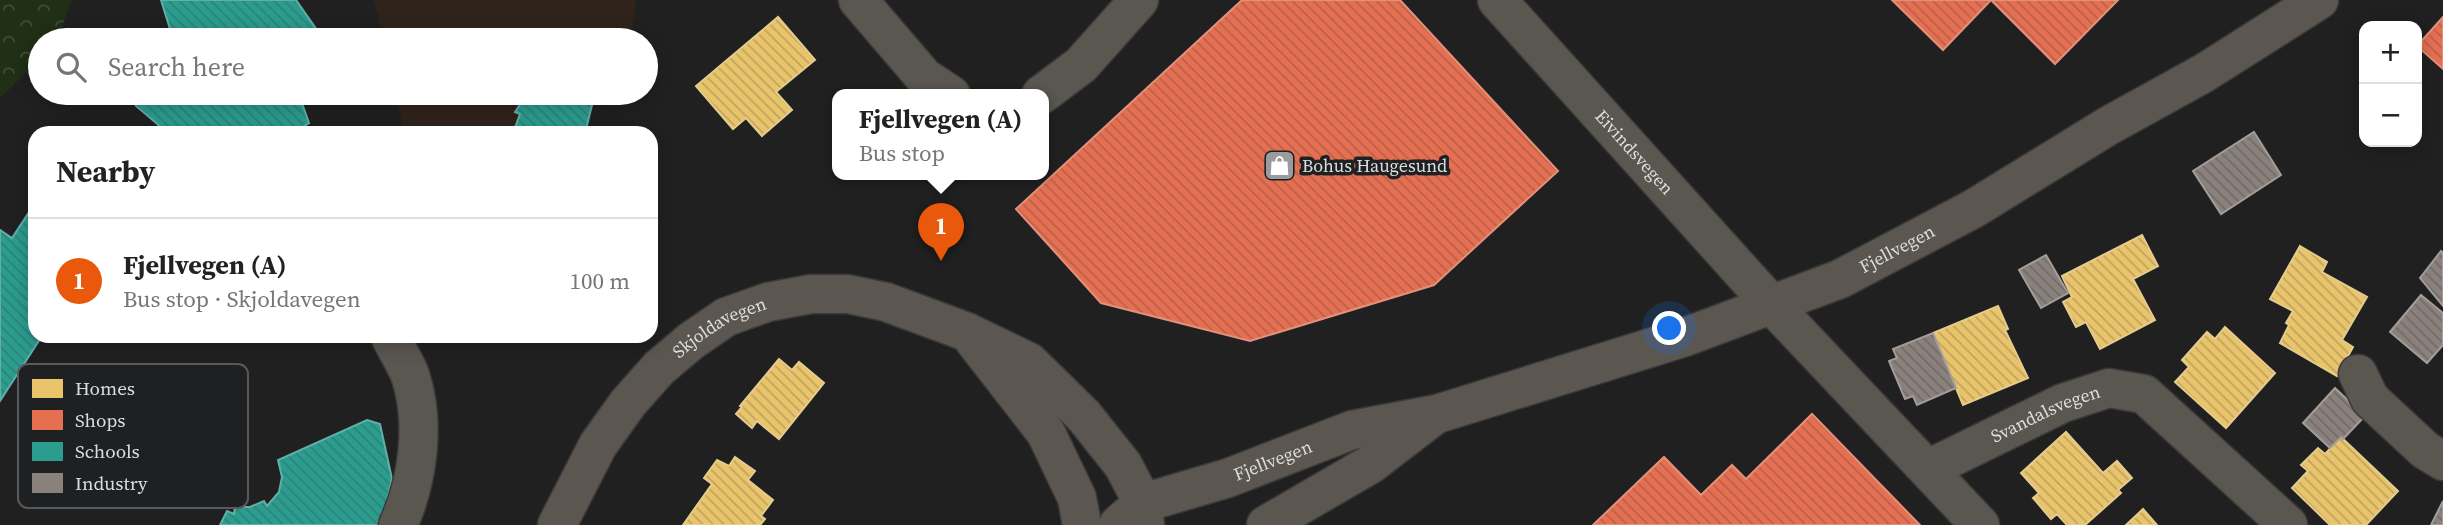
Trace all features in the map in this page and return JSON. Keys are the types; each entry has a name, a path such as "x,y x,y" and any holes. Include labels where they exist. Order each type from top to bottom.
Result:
{"main road":[{"name":"Fjellvegen","path":"1135,518 1228,478 1352,430 1437,414 1685,337 1840,279 1973,209 2108,126 2204,73 2319,0"},
{"name":"Skjoldavegen","path":"558,525 598,444 628,403 659,368 691,341 726,317 768,302 811,294 848,294 886,302 967,331 1028,362 1084,416 1124,465 1135,518"},
{"path":"967,331 1046,433 1077,498 1082,525"},
{"name":"Fjellvegen","path":"1266,525 1371,464 1437,414"}],"street":[{"path":"858,0 924,77 942,89"},
{"path":"1049,89 1081,65 1139,0"},
{"name":"Eivindsvegen","path":"1497,0 1771,304"},
{"path":"1771,304 1980,525"},
{"path":"394,343 410,376 420,432 408,502 398,525"},
{"path":"2358,374 2370,399 2425,450 2443,461"},
{"name":"Svandalsvegen","path":"1928,470 2063,403 2109,388 2144,394 2288,525"}],"shaded area":[{"path":"374,0 636,0 632,28 381,28"},
{"path":"398,105 592,105 588,126 403,126"}],"green space":[{"path":"0,0 72,0 62,28 28,28 28,71 0,98"}],"building: Homes":[{"path":"778,17 815,60 776,92 792,110 762,136 746,118 733,129 696,86"},
{"path":"2142,235 2158,266 2133,279 2155,320 2100,349 2086,322 2076,327 2063,302 2072,297 2062,276"},
{"path":"2300,246 2327,262 2322,272 2367,297 2342,340 2353,347 2337,376 2280,343 2293,311 2270,299"},
{"path":"1998,306 2008,329 2005,330 2028,378 1963,405 1933,333"},
{"path":"2225,327 2275,373 2226,428 2175,382 2189,367 2182,360 2207,332 2215,339"},
{"path":"779,359 792,370 799,362 824,383 779,439 757,421 752,428 736,414"},
{"path":"2066,432 2103,473 2117,461 2132,478 2118,490 2121,493 2085,525 2067,525 2057,514 2051,519 2033,498 2039,493 2021,473"},
{"path":"2341,437 2398,491 2366,525 2330,525 2292,488 2308,471 2301,465 2318,448 2325,454"},
{"path":"735,457 755,471 748,480 773,500 761,516 765,519 760,525 683,525 712,484 704,478 717,460 729,466"},
{"path":"2143,509 2157,525 2126,525"}],"building: Shops":[{"path":"1242,0 1400,0 1558,171 1434,285 1250,341 1101,303 1016,209"},
{"path":"1892,0 1991,0 1943,50"},
{"path":"1991,0 2118,0 2055,64"},
{"path":"2443,17 2443,69 2422,50 2422,40"},
{"path":"1812,414 1920,525 1593,525 1664,457 1701,495 1732,465 1746,479"}],"building: Schools":[{"path":"161,0 296,0 316,28 170,28"},
{"path":"303,105 309,123 304,126 160,126 136,106"},
{"path":"520,105 592,105 587,126 516,126 520,114 515,112"},
{"path":"28,214 28,343 37,343 24,364 18,364 18,373 0,401 0,230 12,238"},
{"path":"367,420 380,424 392,479 381,525 220,525 227,511 234,514 235,508 248,508 264,501 267,506 279,492 282,477 278,460"}],"building: Industry":[{"path":"2254,132 2281,175 2221,214 2193,171"},
{"path":"2441,251 2443,253 2443,306 2420,278"},
{"path":"2046,255 2068,293 2041,308 2019,270"},
{"path":"2421,295 2443,313 2443,345 2427,363 2390,332"},
{"path":"1933,333 1956,388 1917,405 1913,396 1905,399 1889,361 1897,358 1893,349"},
{"path":"2335,388 2365,416 2343,439 2341,437 2330,448 2303,423"},
{"path":"2443,501 2443,525 2431,525"}],"place":[{"name":"Bohus Haugesund","path":"1279,166"},
{"name":"Fjellvegen (A)","path":"941,261"}]}
